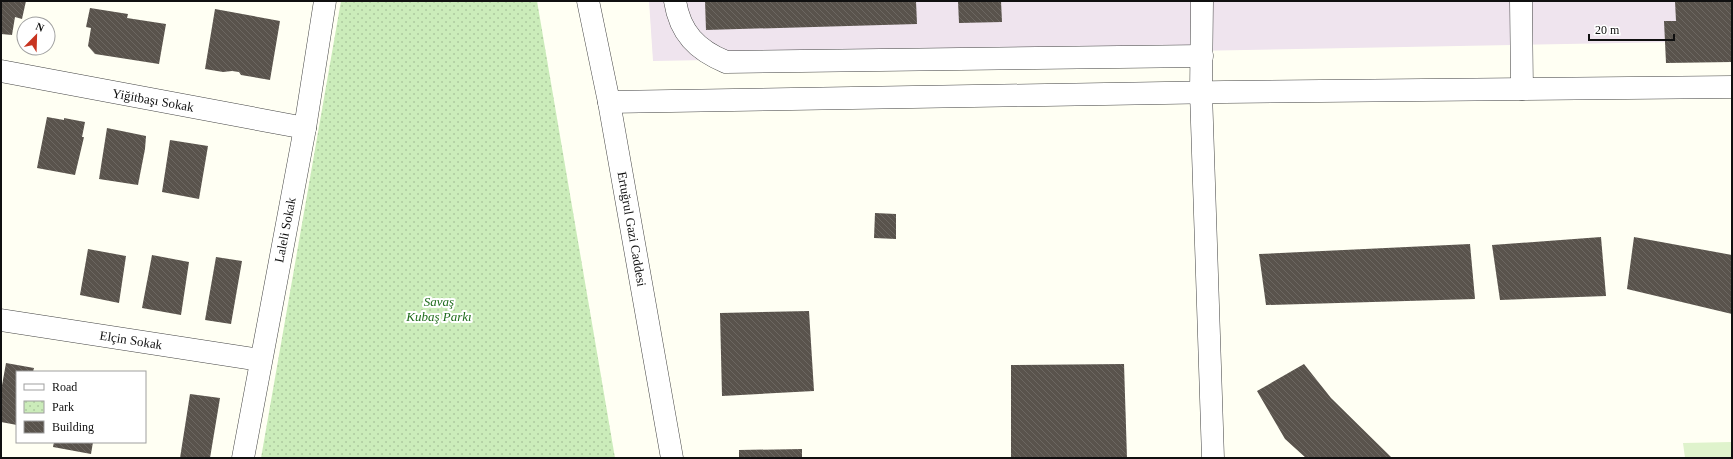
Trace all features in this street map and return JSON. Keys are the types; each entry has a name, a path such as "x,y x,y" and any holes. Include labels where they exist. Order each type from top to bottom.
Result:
{"street":[{"name":"Laleli Sokak","path":"243,458 260,360 305,128 325,1"},
{"name":"Ertuğrul Gazi Caddesi","path":"588,1 609,102 672,458"},
{"path":"675,1 677,15 693,41 704,51 726,62 1202,56"},
{"path":"1202,1 1201,92 1213,458"},
{"path":"1521,1 1522,89"},
{"name":"Yiğitbaşı Sokak","path":"1,72 305,128"},
{"path":"609,102 1201,92 1732,87"},
{"name":"Elçin Sokak","path":"1,320 260,360"}],"shaded area":[{"path":"649,1 1732,1 1732,41 653,61"}],"green space":[{"name":"Savaş Kubaş Parkı","path":"341,1 537,1 615,458 261,458"},
{"path":"1732,442 1732,458 1685,458 1683,443"}],"building":[{"path":"1,1 26,1 23,16 15,17 12,35 1,34"},
{"path":"705,1 916,1 917,24 706,30"},
{"path":"958,1 1001,1 1002,22 959,23"},
{"path":"1675,1 1732,1 1732,62 1666,63 1664,21 1676,21"},
{"path":"90,8 128,14 127,18 166,24 159,64 95,54 88,46 91,28 86,27"},
{"path":"215,9 280,21 270,80 241,75 239,72 223,72 205,69"},
{"path":"47,117 64,120 64,118 85,122 82,137 84,137 75,175 37,168"},
{"path":"107,128 146,136 138,185 99,179"},
{"path":"170,140 208,146 199,199 162,192"},
{"path":"875,213 896,214 896,239 874,238"},
{"path":"1601,237 1606,296 1500,300 1492,245"},
{"path":"1634,237 1732,255 1732,314 1627,289"},
{"path":"1470,244 1475,299 1266,305 1259,254"},
{"path":"88,249 126,256 119,303 80,295"},
{"path":"152,255 189,262 181,315 142,308"},
{"path":"216,257 242,261 231,324 205,320"},
{"path":"809,311 814,391 722,396 720,313"},
{"path":"6,363 34,368 33,371 16,371 16,425 1,422 1,391"},
{"path":"1124,364 1127,458 1011,458 1011,365"},
{"path":"1304,364 1331,398 1392,458 1306,458 1285,439 1257,391"},
{"path":"190,394 220,398 210,458 180,458"},
{"path":"54,443 93,443 91,454 53,447"},
{"path":"802,449 802,458 739,458 739,450"}]}
